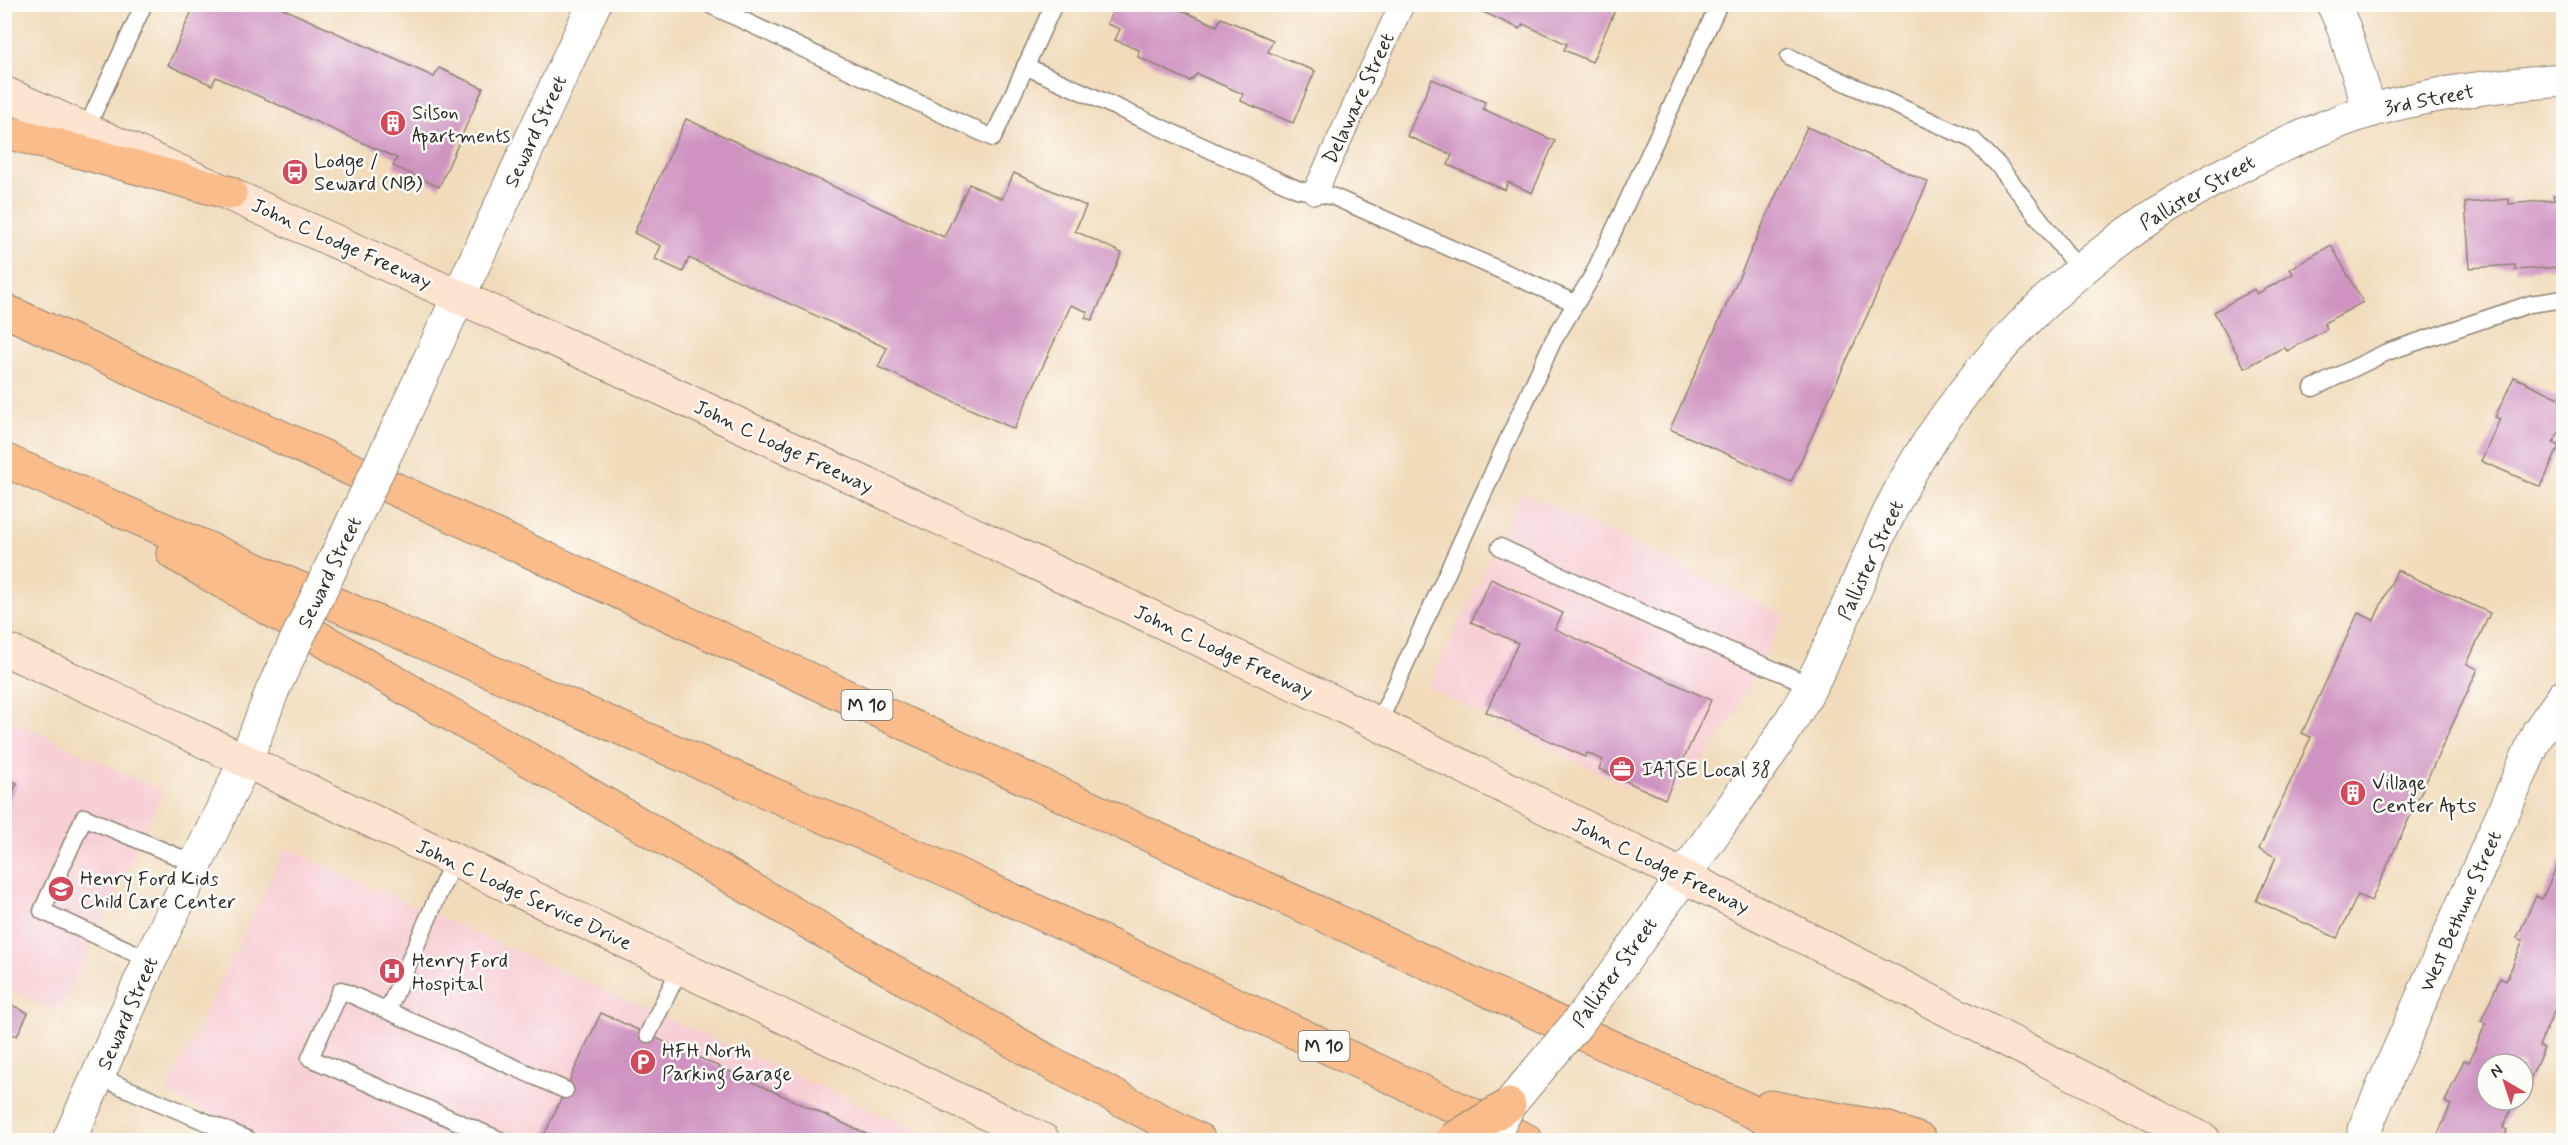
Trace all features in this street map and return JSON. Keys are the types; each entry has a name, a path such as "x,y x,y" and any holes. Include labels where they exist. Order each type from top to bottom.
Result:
{"highway":[{"path":"4,131 230,194"},
{"name":"M 10","path":"4,310 1814,1140"},
{"path":"4,461 183,558 1049,1062 1199,1140"},
{"name":"M 10","path":"4,461 943,868 1526,1140"},
{"path":"1122,951 1490,1140"},
{"path":"1729,1100 1886,1128 1920,1140"},
{"path":"1452,1140 1509,1105"}],"main road":[{"path":"4,93 230,194"},
{"name":"John C Lodge Freeway","path":"230,194 459,296 1378,724 2204,1140"},
{"name":"John C Lodge Service Drive","path":"4,649 1043,1140"}],"street":[{"name":"Seward Street","path":"69,1140 150,960 245,762 273,689 403,417 594,4"},
{"name":"Delaware Street","path":"1315,192 1402,4"},
{"name":"3rd Street","path":"2333,4 2347,37 2370,111 2458,91 2564,80"},
{"name":"Pallister Street","path":"1490,1140 1509,1105 1576,1025 1619,968 1762,766 1810,686 1917,460 1959,398 2007,339 2080,271 2125,233 2209,181 2325,127 2370,111"},
{"name":"West Bethune Street","path":"2364,1130 2539,731 2564,696"}],"lane":[{"path":"86,129 144,4"},
{"path":"708,4 993,138 1054,4"},
{"path":"1378,724 1548,352 1593,275 1719,4"},
{"path":"1789,57 1973,140 1998,165 2080,271"},
{"path":"1025,66 1297,189 1334,197 1575,303"},
{"path":"2313,388 2387,352 2529,304 2564,299"},
{"path":"1500,546 1657,620 1810,686"},
{"path":"150,960 42,912 84,817 195,864"},
{"path":"388,1010 453,861"},
{"path":"648,1034 680,968"},
{"path":"500,1140 310,1058 341,990 565,1090"},
{"path":"99,1077 249,1140"}],"shaded area":[{"path":"1521,492 1785,615 1734,715 1704,758 1663,804 1428,688"},
{"name":"Henry Ford Kids Child Care Center","path":"5,717 163,791 60,1013 5,988"},
{"name":"Henry Ford Hospital","path":"285,848 940,1140 267,1140 166,1093"}],"building":[{"name":"Silson Apartments","path":"195,4 273,4 434,77 439,68 483,88 439,187 393,166 397,158 216,77 212,85 168,65"},
{"path":"1116,4 1167,4 1217,26 1221,18 1273,40 1268,52 1315,71 1293,123 1241,101 1243,94 1197,74 1190,81 1138,57 1139,50 1115,40 1120,29 1107,24"},
{"path":"1466,4 1614,4 1617,6 1592,62 1564,50 1567,44 1523,24 1520,29"},
{"path":"1432,79 1485,102 1483,109 1555,141 1532,193 1508,182 1505,190 1448,165 1452,155 1407,136"},
{"path":"686,119 944,237 969,184 1002,199 1014,173 1086,206 1075,231 1122,253 1092,320 1085,318 1088,312 1071,305 1014,429 878,367 887,348 689,258 683,272 655,259 661,246 634,233"},
{"path":"1807,127 1928,182 1791,482 1670,429"},
{"path":"2553,195 2564,195 2564,261 2561,261 2561,267 2515,270 2515,265 2470,268 2465,203 2509,199 2509,204 2554,200"},
{"path":"2331,245 2363,302 2324,323 2327,329 2287,351 2284,347 2245,368 2214,312 2254,289 2257,294 2293,274 2290,269"},
{"path":"2514,377 2564,400 2564,421 2553,443 2559,446 2541,487 2481,461 2500,419 2495,417"},
{"name":"Village Center Apts","path":"2397,570 2490,613 2467,664 2478,669 2371,901 2358,895 2337,938 2256,901 2276,857 2259,849 2311,737 2302,733 2358,613 2374,620"},
{"path":"1491,579 1563,613 1555,629 1711,700 1665,799 1599,769 1603,760 1587,753 1585,757 1486,712 1518,643 1471,622"},
{"path":"4,777 17,783 4,810"},
{"path":"2560,859 2564,861 2564,1006 2561,1012 2555,1009 2539,1046 2544,1048 2535,1068 2535,1052 2475,1052 2475,1112 2510,1112 2503,1128 2507,1130 2503,1140 2435,1140 2451,1105 2445,1102 2464,1060 2469,1062 2486,1023 2481,1021 2500,978 2506,981 2523,941 2517,938 2536,896 2542,899"},
{"path":"4,1001 28,1013 17,1036 4,1031"},
{"name":"HFH North Parking Garage","path":"601,1013 880,1140 542,1140"}],"place":[{"name":"Silson Apartments","path":"393,123"},
{"name":"Lodge / Seward (NB)","path":"295,172"},
{"name":"IATSE Local 38","path":"1622,769"},
{"name":"Village Center Apts","path":"2353,793"},
{"name":"Henry Ford Kids Child Care Center","path":"61,889"},
{"name":"Henry Ford Hospital","path":"392,971"},
{"name":"HFH North Parking Garage","path":"643,1062"}]}
